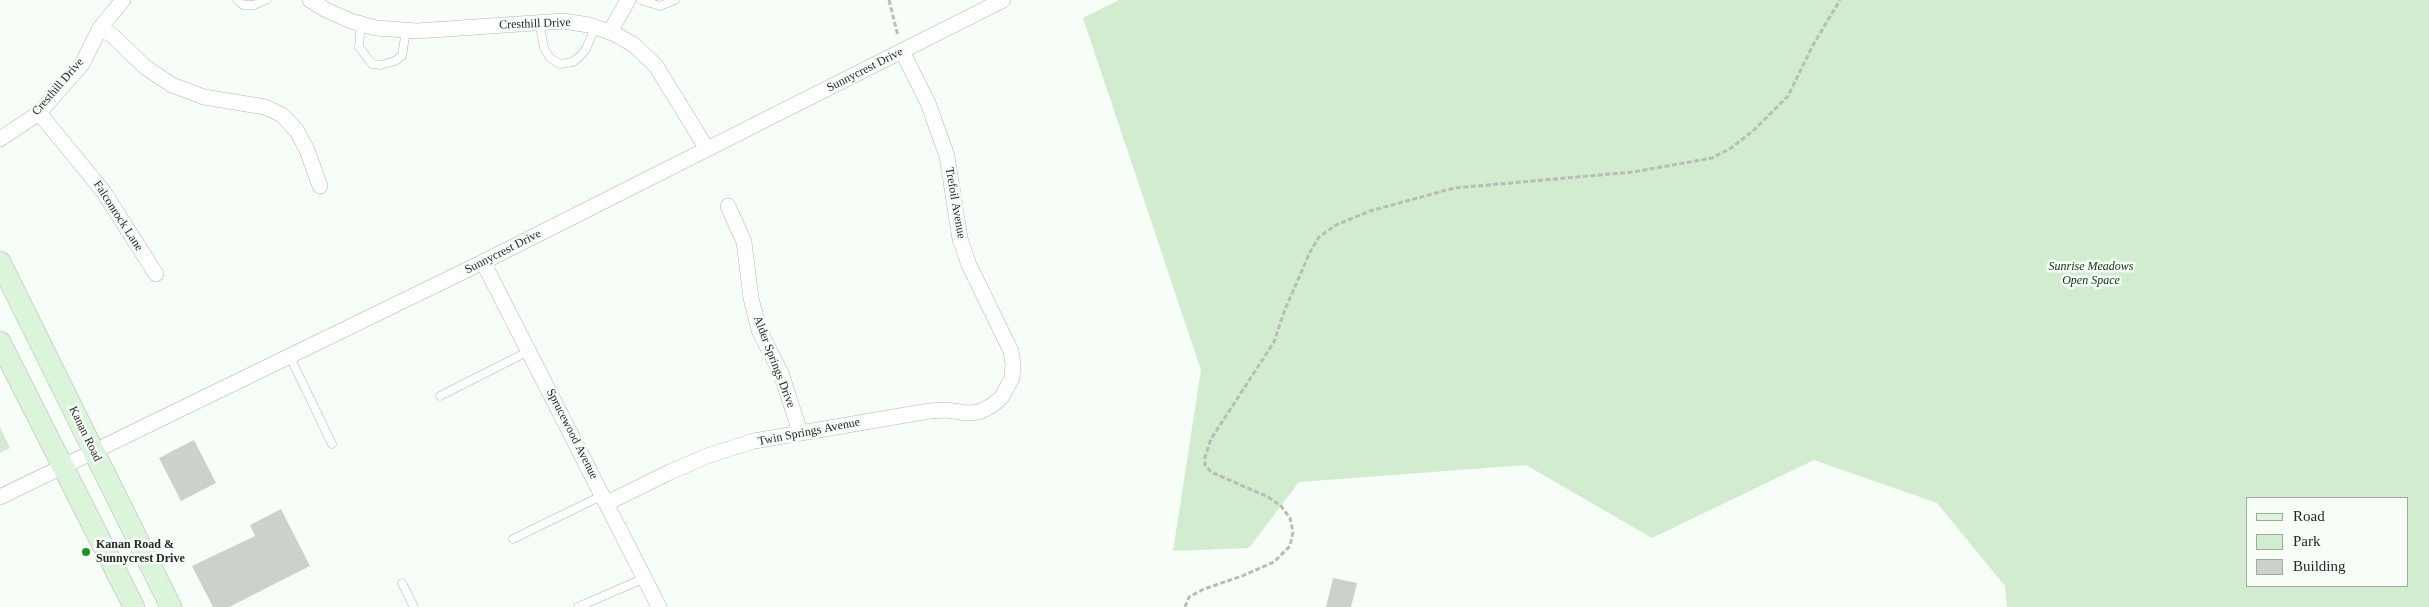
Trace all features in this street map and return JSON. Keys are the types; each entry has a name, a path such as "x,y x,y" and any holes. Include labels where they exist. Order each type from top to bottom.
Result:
{"main road":[{"name":"Kanan Road","path":"0,262 171,607"},
{"path":"0,342 65,467 134,607"}],"street":[{"name":"Cresthill Drive","path":"0,139 39,113 82,64 100,28 123,0"},
{"name":"Cresthill Drive","path":"310,0 326,10 376,28 406,30 563,21 610,32 634,45 656,66 708,149"},
{"path":"610,32 628,0"},
{"name":"Sunnycrest Drive","path":"0,497 483,262 1003,0"},
{"path":"100,28 113,36 145,67 172,85 204,97 265,107 282,115 297,131 307,150 320,186"},
{"name":"Trefoil Avenue","path":"902,51 928,103 947,156 960,239 969,265 1011,351 1013,364 1012,378 1009,383"},
{"name":"Falconrock Lane","path":"39,113 103,191 156,274"},
{"name":"Alder Springs Drive","path":"728,206 744,242 751,298 760,330 781,373 800,432"},
{"name":"Sprucewood Avenue","path":"483,262 659,607"},
{"name":"Twin Springs Avenue","path":"605,499 708,456 754,441 929,411 979,412 1001,398 1009,383"}],"lane":[{"path":"237,0 243,5 254,5 266,0"},
{"path":"641,0 660,6 675,0"},
{"path":"539,22 544,48 550,58 560,64 573,62 581,55 586,49 595,27"},
{"path":"361,24 359,47 372,64 381,65 395,62 402,56 406,30"},
{"path":"440,396 529,351"},
{"path":"290,357 332,444"},
{"path":"513,539 605,499"},
{"path":"578,607 645,578"},
{"path":"402,583 414,607"}],"path":[{"path":"889,0 902,51"},
{"path":"1185,607 1189,597 1274,562 1290,546 1293,532 1290,518 1281,506 1268,497 1211,472 1206,465 1205,457 1211,439 1274,342 1306,260 1319,237 1336,225 1370,210 1454,188 1633,172 1712,158 1731,148 1754,130 1788,96 1812,47 1840,0"}],"green space":[{"name":"Sunrise Meadows Open Space","path":"1119,0 2429,0 2429,607 2007,607 2005,586 1937,503 1814,460 1652,538 1526,465 1299,482 1249,548 1173,551 1201,370 1083,18"},
{"path":"0,427 10,448 0,453"}],"building":[{"path":"194,440 216,483 181,501 159,458"},
{"path":"281,509 310,566 229,607 213,607 192,566 255,536 250,525"},
{"path":"1333,578 1357,583 1351,607 1326,607"}],"place":[{"name":"Kanan Road & Sunnycrest Drive","path":"86,552"}]}
